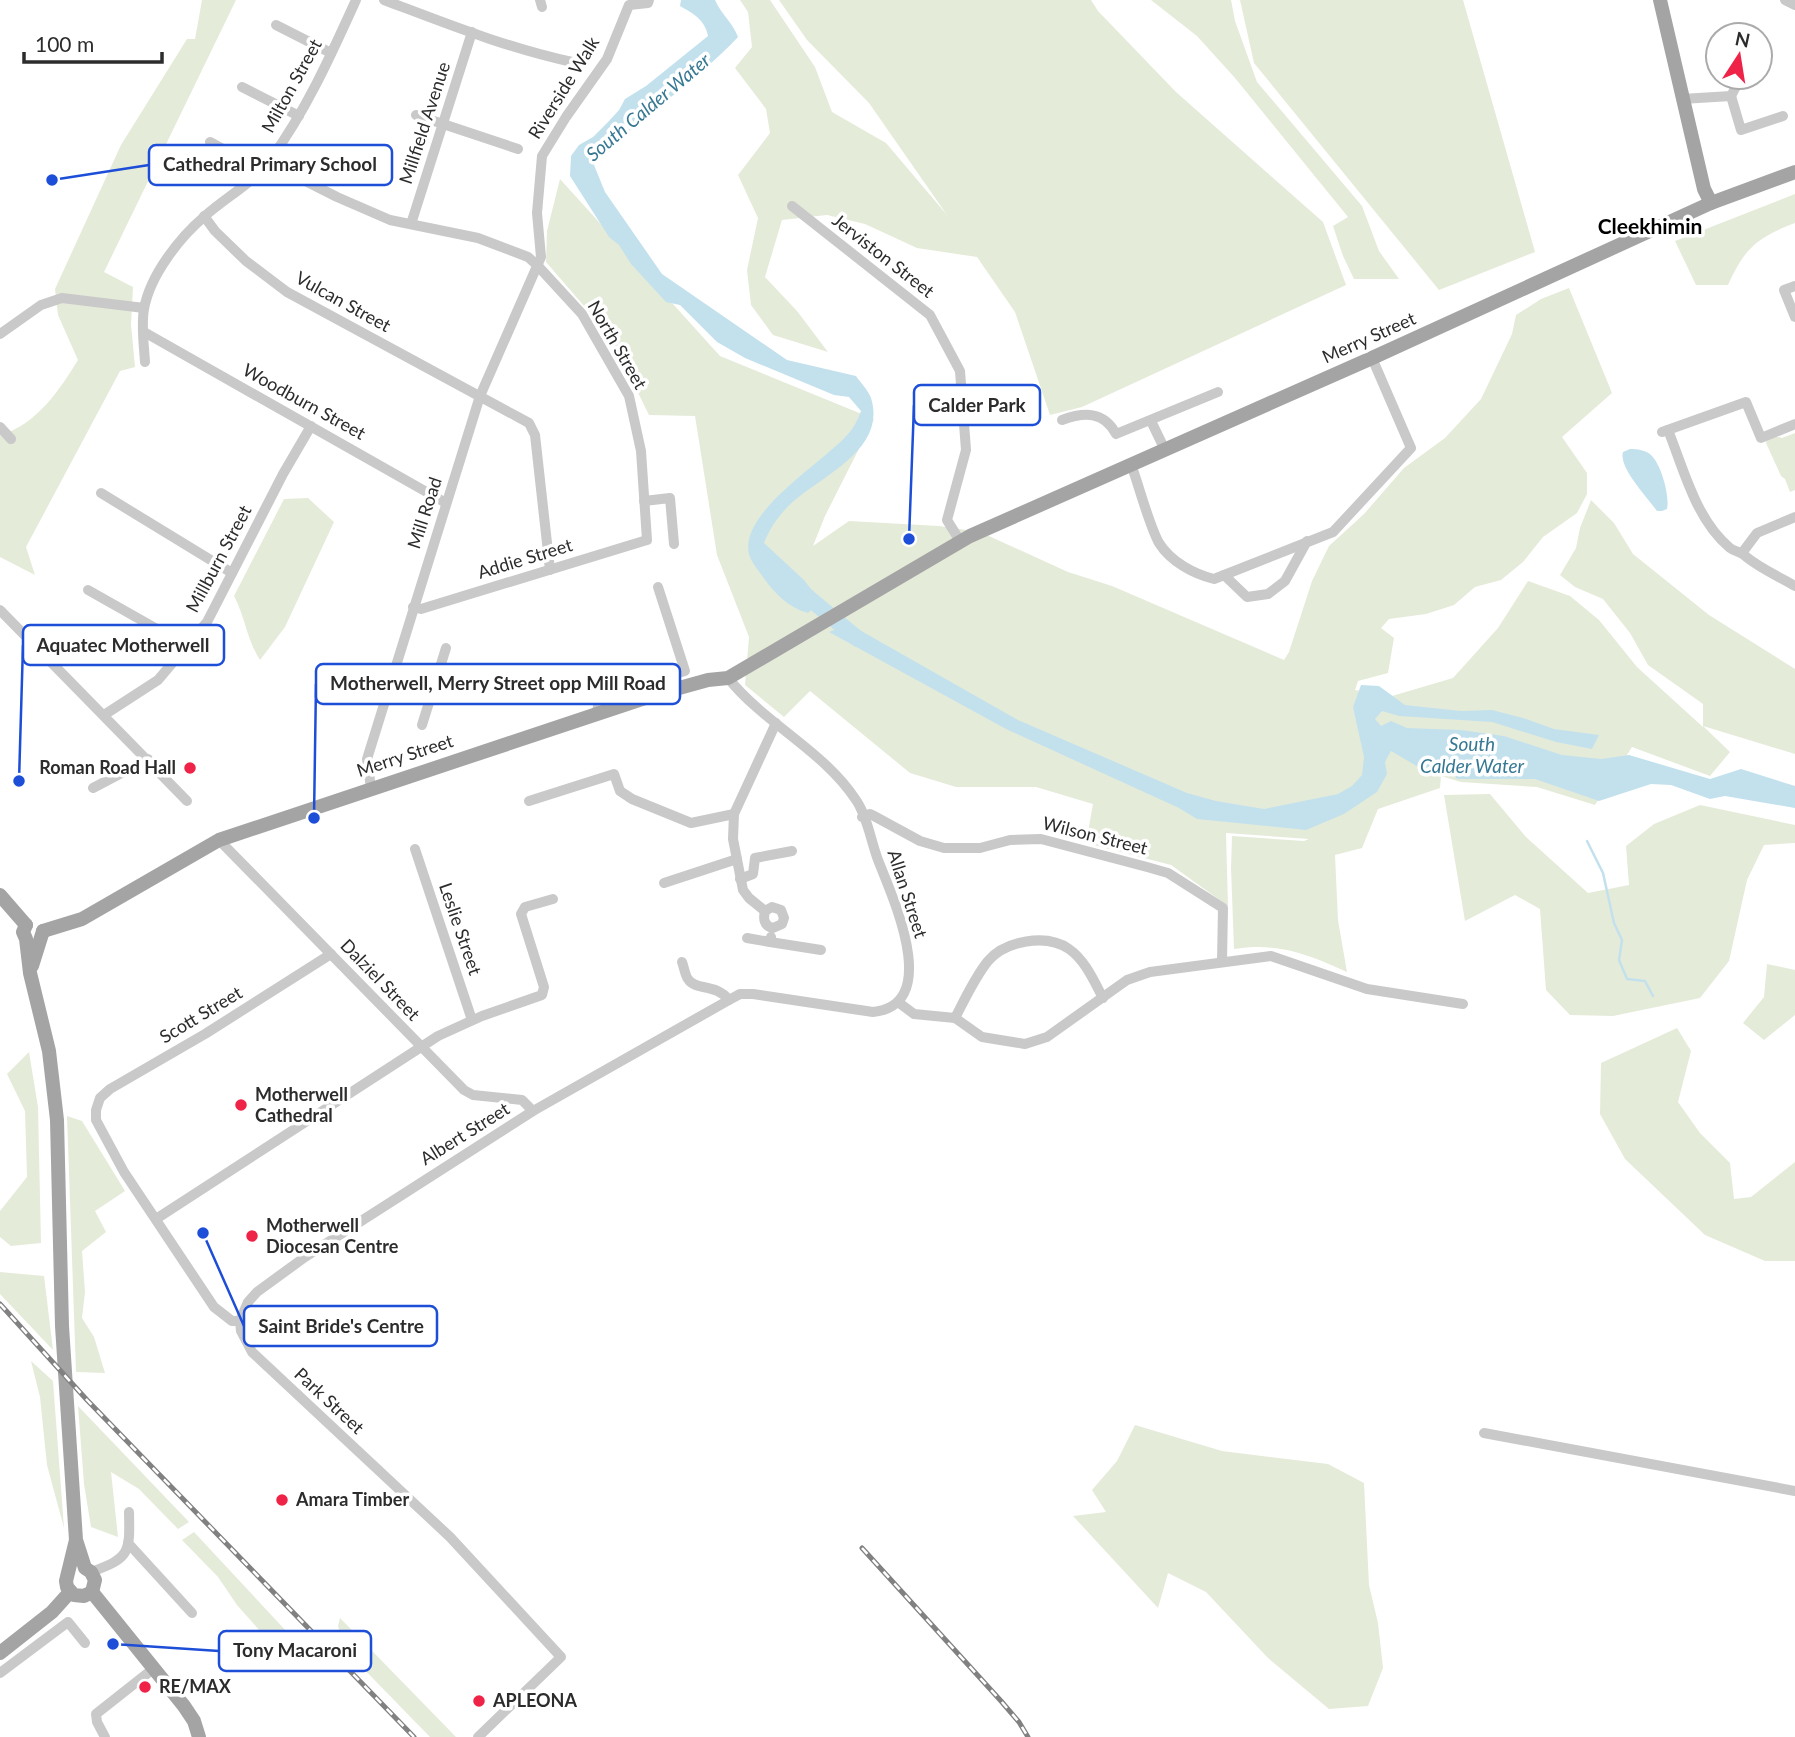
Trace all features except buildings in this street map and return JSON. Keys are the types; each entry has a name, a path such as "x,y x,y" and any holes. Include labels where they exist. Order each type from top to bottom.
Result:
{"main road":[{"path":"1660,0 1704,189 1711,203"},
{"name":"Merry Street","path":"34,934 82,919 219,840 597,714 708,680 729,678 960,541 1372,358 1711,203 1795,172"},
{"path":"0,895 34,934 30,973 49,1051 57,1120 66,1413 76,1540 66,1581 70,1591 79,1597 92,1592"},
{"path":"76,1540 95,1580 92,1592"},
{"path":"68,1576 76,1569 88,1570"},
{"path":"0,1653 52,1612 70,1591"},
{"path":"92,1592 184,1706 194,1721 199,1737"}],"street":[{"name":"Milton Street","path":"145,362 144,308 170,254 204,216 249,182 265,166 299,116 356,0"},
{"path":"384,0 543,56 572,62"},
{"name":"Riverside Walk","path":"539,261 537,213 542,156 607,59 629,5 648,3 649,0"},
{"path":"276,25 331,53"},
{"name":"Millfield Avenue","path":"411,224 472,32"},
{"path":"242,87 299,116"},
{"path":"1734,91 1731,96 1741,130 1783,116"},
{"path":"1682,99 1731,96"},
{"path":"416,115 518,149"},
{"name":"North Street","path":"209,142 390,220 478,238 539,261 582,314 629,396 641,452 647,540"},
{"name":"Jerviston Street","path":"792,206 930,315 960,371 966,450 947,520 960,541"},
{"name":"Vulcan Street","path":"204,216 215,231 246,261 287,292 525,419 534,431 550,570"},
{"name":"Mill Road","path":"371,788 367,759 480,396 539,261"},
{"path":"1795,286 1784,290 1795,317"},
{"path":"0,334 40,305 62,298 144,308"},
{"name":"Woodburn Street","path":"144,332 446,503"},
{"path":"1131,464 1160,544 1180,565 1201,576 1214,579 1333,532 1411,448 1372,358"},
{"path":"1062,420 1079,413 1093,416 1112,427 1116,435 1218,392"},
{"path":"1795,424 1760,438 1746,402 1664,431 1706,521 1735,552 1742,553 1749,561 1795,586"},
{"path":"1151,421 1164,450"},
{"name":"Millburn Street","path":"104,715 158,680 207,622 283,474 311,426"},
{"path":"0,427 11,439"},
{"path":"101,493 232,573"},
{"path":"645,500 670,498 674,544"},
{"path":"1742,553 1757,533 1795,517"},
{"name":"Addie Street","path":"413,607 421,609 647,540"},
{"path":"1223,575 1247,597 1268,594 1285,581 1307,541"},
{"path":"597,714 599,697 685,671 658,587"},
{"path":"88,590 187,646"},
{"path":"0,610 187,801"},
{"path":"422,724 446,648"},
{"path":"394,671 434,684"},
{"name":"Allan Street","path":"729,678 740,693 822,762 856,801 907,944 908,981 898,1002"},
{"path":"765,911 749,898 740,879 733,839 734,814 776,723"},
{"path":"93,788 148,759"},
{"path":"530,801 614,774 620,791 632,799 691,823 734,814"},
{"name":"Wilson Street","path":"862,817 870,814 920,841 944,848 980,848 1010,840 1041,839 1168,873 1223,908 1222,961"},
{"name":"Dalziel Street","path":"219,840 464,1090 474,1095 522,1100 533,1111"},
{"name":"Leslie Street","path":"415,849 472,1020"},
{"path":"740,879 753,874 755,858 792,851"},
{"path":"664,883 737,859"},
{"path":"240,1321 232,1321 214,1307 156,1219 438,1036 472,1020 542,995 544,987 521,914 526,907 553,899"},
{"path":"765,911 772,907 783,912 782,924 773,928"},
{"path":"765,911 765,923 773,928"},
{"path":"770,942 773,928"},
{"path":"747,938 821,950"},
{"path":"955,1018 987,962 996,953 1019,943 1042,941 1068,948 1088,971 1103,998"},
{"name":"Scott Street","path":"156,1219 124,1172 96,1120 100,1098 110,1089 205,1034 331,954"},
{"path":"682,962 688,980 693,984 722,991 729,1000 740,994 753,994 873,1012 898,1002 914,1014 955,1018 982,1037 1025,1044 1047,1037 1127,980 1150,972 1271,956 1367,989 1463,1004"},
{"name":"Albert Street","path":"240,1321 248,1302 283,1272 533,1111 729,1000"},
{"name":"Park Street","path":"240,1321 241,1331 252,1352 450,1536 561,1657 478,1737"},
{"path":"1484,1433 1795,1491"},
{"path":"88,1570 116,1563 122,1556 128,1543 129,1512"},
{"path":"128,1543 192,1613"},
{"path":"0,1673 68,1622 85,1643"},
{"path":"105,1737 96,1714 153,1669"}],"green space":[{"path":"202,0 236,0 104,272 133,287 131,324 135,367 120,371 26,547 35,575 0,557 0,435 13,430 35,415 54,395 78,360 58,315 55,289 121,145 187,39 195,39"},
{"path":"740,0 770,0 815,67 832,112 886,143 947,215 869,103 807,40 779,0 1091,0 1098,11 1176,92 1323,222 1346,285 1082,407 1050,415 1015,312 977,257 917,248 865,224 827,215 782,220 765,277 797,311 828,352 773,335 751,305 747,270 758,218 738,175 770,133 766,109 735,68 752,47 748,12"},
{"path":"1151,0 1231,0 1235,21 1257,82 1362,206 1379,251 1399,279 1354,279 1333,226 1348,217 1235,78 1197,36"},
{"path":"1240,0 1463,0 1535,252 1439,290 1254,63"},
{"path":"560,179 720,356 874,419 825,516 813,546 849,521 939,526 980,532 1068,572 1112,586 1284,660 1312,581 1329,546 1364,514 1404,468 1445,438 1481,399 1512,334 1516,315 1541,299 1569,288 1612,393 1562,437 1587,473 1587,494 1577,513 1543,537 1523,562 1501,580 1475,587 1454,605 1426,614 1389,619 1381,628 1394,638 1388,673 1358,681 1355,690 1392,696 1453,678 1498,628 1528,581 1570,596 1599,620 1637,667 1730,752 1710,776 1632,747 1595,805 1537,787 1461,782 1441,776 1440,788 1378,809 1362,848 1335,855 1338,920 1347,972 1319,960 1278,948 1234,949 1232,836 1304,841 1309,839 1226,833 1228,906 1171,865 1086,843 1093,804 1036,787 956,787 910,773 810,691 784,717 745,685 749,637 717,555 695,416 649,415 610,336 546,262 547,231"},
{"path":"1795,194 1795,223 1770,234 1753,246 1740,262 1728,285 1696,285 1675,241"},
{"path":"1795,433 1795,490 1790,492 1766,443 1767,439 1775,436 1782,438"},
{"path":"308,498 334,522 285,627 260,660 234,596 284,499"},
{"path":"1591,500 1614,523 1633,554 1709,615 1795,669 1795,754 1703,726 1703,704 1648,665 1630,633 1603,599 1575,587 1560,575 1576,548 1580,528"},
{"path":"1490,794 1526,837 1588,893 1629,885 1626,846 1654,824 1700,805 1795,825 1795,843 1764,845 1747,880 1729,961 1700,998 1613,1016 1570,1015 1546,990 1540,909 1515,895 1465,921 1444,795"},
{"path":"1767,964 1795,970 1795,1015 1764,1040 1743,1023 1764,997"},
{"path":"1677,1028 1691,1051 1678,1102 1700,1133 1730,1163 1734,1199 1751,1197 1795,1162 1795,1261 1765,1261 1705,1235 1625,1159 1600,1114 1601,1063"},
{"path":"29,1052 38,1107 41,1243 11,1246 0,1237 0,1211 27,1177 25,1111 7,1074"},
{"path":"67,1116 82,1121 125,1191 95,1211 106,1232 82,1251 85,1292 82,1318 94,1337 105,1373 76,1372"},
{"path":"0,1272 44,1276 53,1350 0,1294"},
{"path":"31,1361 53,1381 64,1528 47,1465 40,1397"},
{"path":"78,1406 189,1522 178,1529 139,1489 111,1472 118,1537 91,1527 84,1484"},
{"path":"1135,1425 1222,1451 1328,1464 1364,1483 1369,1585 1378,1623 1383,1668 1368,1706 1329,1709 1268,1658 1206,1592 1168,1573 1158,1608 1073,1516 1106,1512 1092,1490 1117,1461"},
{"path":"194,1532 302,1648 285,1659 237,1605 218,1577 182,1540"},
{"path":"340,1618 456,1737 430,1737 355,1660 343,1643 338,1626"}],"water":[{"name":"South Calder Water","path":"681,0 715,0 738,37 594,165 605,192 662,274 787,360 856,376 870,395 873,415 863,444 840,467 789,506 774,523 764,543 804,580 820,601 808,613 788,604 767,583 750,557 749,538 757,521 770,505 848,434 861,411 849,397 834,395 745,358 717,342 680,305 666,302 631,264 619,245 609,237 570,176 571,156 579,145 593,137 608,122 625,99 646,86 708,36 702,22 680,6"},
{"path":"1630,449 1647,452 1655,459 1666,489 1667,509 1657,511 1629,474 1623,452"},
{"name":"South Calder Water","path":"849,624 1018,720 1187,793 1216,801 1264,809 1338,794 1352,786 1362,775 1364,757 1353,707 1361,685 1379,686 1405,705 1461,711 1492,710 1554,729 1599,735 1592,749 1556,742 1492,722 1399,716 1382,711 1375,719 1381,726 1391,721 1407,728 1461,730 1504,736 1562,755 1601,759 1629,755 1710,779 1741,769 1795,786 1795,808 1725,796 1710,799 1671,785 1651,784 1599,801 1535,779 1457,779 1453,773 1420,768 1391,751 1385,762 1387,774 1377,792 1344,814 1306,830 1197,819 1179,808 1006,729 829,632"}],"waterway":[{"name":"South Calder Water","path":"803,593 858,639"},
{"path":"1587,841 1603,873 1614,923 1622,940 1619,960 1627,979 1645,981 1653,996"}],"railway":[{"path":"0,1304 87,1400 414,1737"},
{"path":"862,1548 1001,1701 1028,1737"}],"place":[{"name":"Cathedral Primary School","path":"52,180"},
{"name":"Calder Park","path":"909,539"},
{"name":"Roman Road Hall","path":"190,768"},
{"name":"Aquatec Motherwell","path":"19,781"},
{"name":"Motherwell, Merry Street opp Mill Road","path":"314,818"},
{"name":"Motherwell Cathedral","path":"241,1105"},
{"name":"Saint Bride's Centre","path":"203,1233"},
{"name":"Motherwell Diocesan Centre","path":"252,1236"},
{"name":"Amara Timber","path":"282,1500"},
{"name":"Tony Macaroni","path":"113,1644"},
{"name":"RE/MAX","path":"145,1687"},
{"name":"APLEONA","path":"479,1701"}],"district":[{"name":"Cleekhimin","path":"1650,227"}]}
